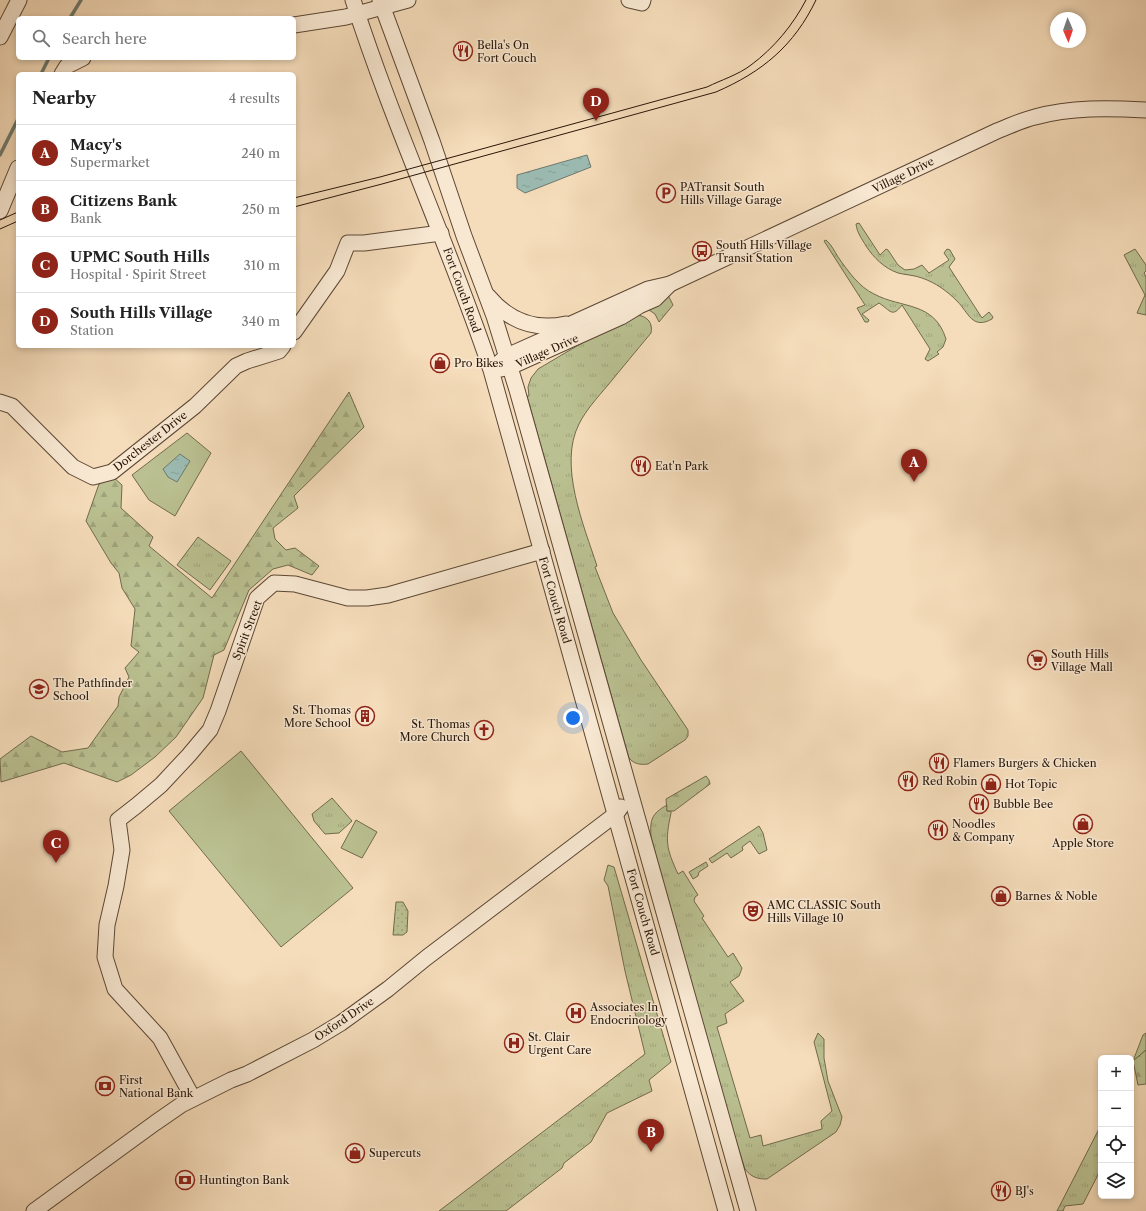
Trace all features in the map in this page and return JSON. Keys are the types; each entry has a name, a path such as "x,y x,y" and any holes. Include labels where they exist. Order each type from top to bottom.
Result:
{"street":[{"name":"Fort Couch Road","path":"352,0 371,56 441,233 491,370 726,1211"},
{"path":"296,25 357,14 381,4 408,0"},
{"name":"Fort Couch Road","path":"381,4 432,141 509,362 748,1211"},
{"path":"0,37 10,6"},
{"path":"63,72 67,66 79,60"},
{"name":"Village Drive","path":"509,362 572,323 648,289 670,284 997,131 1035,117 1077,109 1114,108 1146,110"},
{"path":"0,211 16,173"},
{"path":"296,329 337,271 348,243 364,243 441,233"},
{"name":"Village Drive","path":"491,370 621,317 639,306 655,299 670,284"},
{"path":"484,290 501,309 525,323 540,327 548,327 572,323"},
{"name":"Dorchester Drive","path":"0,402 12,406 72,467 93,478 112,472 195,406 236,366 281,348"},
{"name":"Spirit Street","path":"193,1098 160,1038 115,989 105,957 107,925 122,850 118,820 161,785 210,730 257,598 274,583 295,584 348,598 368,598 392,594 542,551"},
{"name":"Oxford Drive","path":"34,1211 155,1123 193,1098 247,1074 313,1040 341,1023 388,990 426,958 616,814 630,793"},
{"path":"616,814 636,810"}],"green space":[{"path":"859,223 880,255 886,249 888,250 898,265 905,270 914,269 922,265 929,273 949,260 944,253 947,249 950,250 955,259 949,267 982,318 989,312 993,317 992,319 980,323 975,321 953,297 937,285 919,277 898,273 884,265 872,255 861,238 856,224"},
{"path":"826,240 850,273 863,287 885,299 916,308 934,318 941,327 946,339 943,347 937,352 939,354 928,361 925,359 930,349 902,305 896,311 891,312 879,303 862,314 869,320 868,322 865,322 857,308 865,305 824,241"},
{"path":"1135,249 1146,265 1146,271 1144,273 1146,277 1146,315 1137,313 1145,295 1124,255"},
{"path":"668,295 673,305 659,322 655,314 649,310"},
{"path":"638,315 645,317 649,321 651,333 585,414 579,424 573,440 571,458 575,495 580,514 597,566 595,567 613,613 641,660 688,730 688,736 685,740 648,764 637,764 629,758 527,396 529,396 528,387 531,378 538,369 587,340"},
{"path":"349,392 364,427 294,496 298,508 273,528 275,539 286,550 295,548 319,566 312,575 288,565 273,569 249,590 224,650 214,655 203,698 176,737 155,757 131,775 117,782 64,763 1,782 0,759 31,736 62,752 88,748 118,706 119,697 129,677 125,668 139,652 131,646 135,609 122,588 119,573 111,563 86,521 99,484 113,477 122,485 121,508 153,537 149,546 212,598"},
{"path":"187,433 211,453 175,516 149,500 132,475"},
{"path":"198,537 231,561 210,590 177,565"},
{"path":"241,751 353,888 281,947 169,811"},
{"path":"706,776 710,784 674,811 667,811 666,799"},
{"path":"332,798 352,821 339,833 325,834 314,821 312,814"},
{"path":"667,805 667,811 671,811 667,838 669,851 678,874 683,871 698,895 695,897 694,901 704,916 702,918 728,957 733,953 742,968 739,976 730,982 744,1001 725,1014 727,1023 717,1027 750,1138 761,1135 763,1146 822,1129 821,1121 832,1111 814,1042 818,1033 824,1039 824,1058 828,1081 842,1117 840,1125 836,1132 767,1179 754,1177 745,1169 729,1119 651,837 651,822 653,818 658,811"},
{"path":"356,820 377,832 362,858 341,848"},
{"path":"759,826 763,833 767,850 759,854 750,841 742,847 743,850 731,858 727,853 712,863 709,859"},
{"path":"706,862 708,866 699,872 698,876 693,879 689,872"},
{"path":"608,865 614,867 671,1062 649,1080 652,1091 607,1113 591,1142 564,1163 562,1168 506,1211 439,1211 645,1054 625,971 608,886 604,880"},
{"path":"396,902 403,902 408,911 407,932 403,935 393,935"},
{"path":"1146,1033 1146,1050 1134,1060 1134,1058 1143,1035"},
{"path":"1146,1050 1146,1084 1138,1085 1134,1060"},
{"path":"1098,1131 1098,1175 1083,1204 1065,1206 1063,1211 1057,1211"}],"water":[{"path":"587,155 591,167 525,193 517,188 517,175"},
{"path":"180,454 190,461 177,482 168,477 163,469"}],"waterway":[{"path":"71,16 81,0"},
{"path":"42,72 48,60"},
{"path":"0,155 16,123"}],"tram line":[{"path":"296,198 380,177 707,87 741,72 775,44 795,18 806,0"},
{"path":"296,206 716,92 748,76 775,56 798,31 816,0"},
{"path":"0,220 16,213"},
{"path":"0,229 16,222"}],"place":[{"name":"Bella's On Fort Couch","path":"463,51"},
{"name":"South Hills Village","path":"596,121"},
{"name":"PATransit South Hills Village Garage","path":"666,193"},
{"name":"South Hills Village Transit Station","path":"702,251"},
{"name":"Pro Bikes","path":"440,363"},
{"name":"Eat'n Park","path":"641,466"},
{"name":"Macy's","path":"914,482"},
{"name":"South Hills Village Mall","path":"1037,660"},
{"name":"The Pathfinder School","path":"39,689"},
{"name":"St. Thomas More School","path":"365,716"},
{"name":"St. Thomas More Church","path":"484,730"},
{"name":"Flamers Burgers & Chicken","path":"939,763"},
{"name":"Red Robin","path":"908,781"},
{"name":"Hot Topic","path":"991,784"},
{"name":"Bubble Bee","path":"979,804"},
{"name":"Apple Store","path":"1083,824"},
{"name":"Noodles & Company","path":"938,830"},
{"name":"UPMC South Hills","path":"56,863"},
{"name":"Barnes & Noble","path":"1001,896"},
{"name":"AMC CLASSIC South Hills Village 10","path":"753,911"},
{"name":"Associates In Endocrinology","path":"576,1013"},
{"name":"St. Clair Urgent Care","path":"514,1043"},
{"name":"First National Bank","path":"105,1086"},
{"name":"Citizens Bank","path":"651,1152"},
{"name":"Supercuts","path":"355,1153"},
{"name":"Huntington Bank","path":"185,1180"},
{"name":"BJ's","path":"1001,1191"}]}
